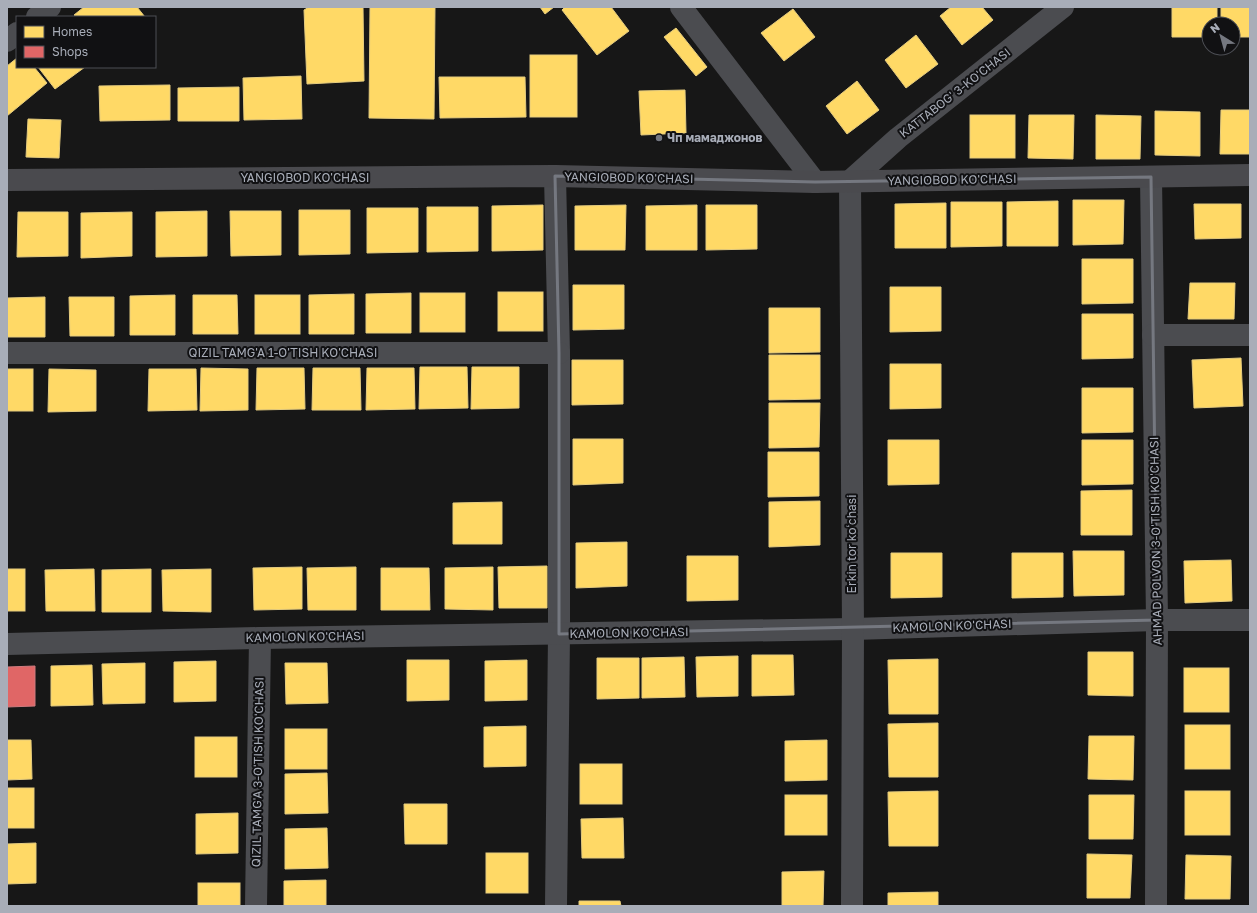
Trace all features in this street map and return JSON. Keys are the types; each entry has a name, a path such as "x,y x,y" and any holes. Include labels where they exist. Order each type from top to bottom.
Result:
{"street":[{"path":"38,16 50,7"},
{"path":"681,7 815,182"},
{"name":"KATTABOG' 3-KO'CHASI","path":"850,181 898,138 1063,7"},
{"path":"7,41 16,34"},
{"name":"YANGIOBOD KO'CHASI","path":"7,180 555,176 815,182 1250,175"},
{"path":"555,176 559,352 559,634 556,906"},
{"name":"AHMAD POLVON 3-O'TISH KO'CHASI","path":"1151,177 1157,620 1156,906"},
{"name":"Erkin tor koʻchasi","path":"850,181 853,629 852,906"},
{"path":"1153,335 1250,335"},
{"name":"QIZIL TAMG'A 1-O'TISH KO'CHASI","path":"7,353 559,352"},
{"name":"KAMOLON KO'CHASI","path":"7,644 260,638 853,629 1157,620 1250,620"},
{"name":"QIZIL TAMG'A 3-O'TISH KO'CHASI","path":"256,906 260,638"}],"highlighted area":[{"path":"555,176 815,182 1151,177 1157,620 559,634 559,353"}],"building: Homes":[{"path":"84,7 137,7 144,16 75,16 74,15"},
{"path":"309,7 363,7 364,81 307,84 304,10"},
{"path":"370,7 435,7 434,119 369,118"},
{"path":"540,7 554,7 545,14"},
{"path":"565,7 611,7 629,31 597,55 562,10"},
{"path":"951,7 982,7 993,20 962,45 940,16"},
{"path":"1172,7 1217,7 1217,16 1201,16 1201,37 1172,37"},
{"path":"1221,7 1250,7 1250,37 1241,37 1241,16 1221,16"},
{"path":"793,9 815,37 784,61 761,33"},
{"path":"676,28 707,67 696,76 664,37"},
{"path":"916,35 938,64 906,88 885,60"},
{"path":"530,55 577,55 577,117 530,117"},
{"path":"16,59 16,68 35,68 47,83 7,116 7,66"},
{"path":"39,68 84,68 55,89"},
{"path":"301,76 302,119 244,120 243,78"},
{"path":"439,77 525,77 526,117 440,118"},
{"path":"857,81 879,110 847,134 826,106"},
{"path":"170,85 170,120 100,121 99,86"},
{"path":"239,87 239,121 178,121 178,88"},
{"path":"685,90 686,133 641,135 639,91"},
{"path":"1221,110 1250,110 1250,154 1220,154"},
{"path":"1155,111 1200,112 1200,156 1155,155"},
{"path":"970,115 1015,115 1015,158 970,158"},
{"path":"1029,115 1074,115 1073,159 1028,158"},
{"path":"1096,115 1141,116 1140,159 1096,159"},
{"path":"28,119 61,120 59,158 26,157"},
{"path":"1073,200 1124,200 1123,244 1073,245"},
{"path":"1058,201 1058,246 1007,246 1007,202"},
{"path":"951,202 1002,202 1002,246 951,247"},
{"path":"946,203 946,248 895,248 895,204"},
{"path":"1194,204 1241,204 1241,238 1195,239"},
{"path":"543,205 543,250 492,251 492,206"},
{"path":"626,205 625,250 575,250 575,206"},
{"path":"697,205 697,250 646,250 646,206"},
{"path":"706,205 757,205 757,249 706,250"},
{"path":"427,207 478,207 478,251 427,252"},
{"path":"367,208 418,208 418,252 367,253"},
{"path":"299,210 350,210 350,254 299,255"},
{"path":"207,211 207,256 156,257 156,212"},
{"path":"230,211 281,211 281,255 231,256"},
{"path":"18,212 68,212 68,256 17,257"},
{"path":"132,212 132,256 81,258 81,213"},
{"path":"1082,259 1133,259 1133,303 1082,304"},
{"path":"1190,283 1235,283 1234,319 1188,319"},
{"path":"573,285 624,285 624,329 573,330"},
{"path":"890,287 941,287 941,331 890,332"},
{"path":"498,292 543,292 543,331 498,331"},
{"path":"411,293 411,333 366,333 366,294"},
{"path":"420,293 465,293 465,332 420,332"},
{"path":"354,294 354,334 309,334 309,295"},
{"path":"175,295 175,335 130,335 130,296"},
{"path":"193,295 237,295 238,334 193,334"},
{"path":"255,295 300,295 300,334 255,334"},
{"path":"45,297 45,337 7,337 7,298"},
{"path":"69,297 114,297 114,336 70,336"},
{"path":"769,308 820,308 820,352 769,353"},
{"path":"1082,314 1133,314 1133,358 1082,359"},
{"path":"769,355 820,355 820,399 769,400"},
{"path":"1241,358 1243,406 1194,408 1192,360"},
{"path":"572,360 623,360 623,404 572,405"},
{"path":"890,364 941,364 941,408 890,409"},
{"path":"420,367 467,367 468,408 419,409"},
{"path":"472,367 519,367 519,408 471,409"},
{"path":"201,368 248,369 248,410 200,411"},
{"path":"257,368 304,368 305,409 256,410"},
{"path":"313,368 360,368 361,410 312,410"},
{"path":"367,368 414,368 415,409 366,410"},
{"path":"7,369 33,369 33,411 7,411"},
{"path":"49,369 96,370 96,411 48,412"},
{"path":"149,369 196,369 197,410 148,411"},
{"path":"1082,388 1133,388 1133,432 1082,433"},
{"path":"769,403 820,403 819,447 769,448"},
{"path":"573,439 623,439 623,483 573,485"},
{"path":"888,440 939,440 939,484 888,485"},
{"path":"1082,440 1133,440 1133,484 1082,485"},
{"path":"768,452 819,452 819,496 768,497"},
{"path":"1132,490 1132,535 1081,535 1081,491"},
{"path":"820,501 820,545 769,547 769,502"},
{"path":"502,502 502,544 453,544 453,503"},
{"path":"627,542 627,586 576,588 576,543"},
{"path":"1073,551 1124,551 1124,595 1074,596"},
{"path":"891,553 942,553 942,597 891,598"},
{"path":"1012,553 1063,553 1063,597 1012,598"},
{"path":"687,556 738,556 738,600 687,601"},
{"path":"1231,560 1232,601 1185,603 1184,561"},
{"path":"547,566 547,608 499,608 498,567"},
{"path":"302,567 302,609 254,610 253,568"},
{"path":"356,567 356,610 308,610 307,568"},
{"path":"493,567 493,610 445,609 445,568"},
{"path":"381,568 429,568 430,610 381,610"},
{"path":"7,569 25,569 25,611 7,611"},
{"path":"94,569 95,611 46,611 45,570"},
{"path":"151,569 151,612 102,612 102,570"},
{"path":"211,569 211,612 163,611 162,570"},
{"path":"1088,652 1133,652 1133,696 1088,695"},
{"path":"752,655 793,655 794,695 752,696"},
{"path":"738,656 738,696 697,697 696,657"},
{"path":"684,657 685,697 642,698 642,658"},
{"path":"597,658 639,658 639,698 597,699"},
{"path":"938,659 938,714 889,714 888,660"},
{"path":"407,660 449,660 449,700 407,701"},
{"path":"527,660 527,700 485,701 485,661"},
{"path":"216,661 216,701 174,702 174,662"},
{"path":"145,663 145,703 103,704 102,664"},
{"path":"285,663 327,663 328,703 286,704"},
{"path":"92,665 93,705 51,706 51,666"},
{"path":"1184,668 1229,668 1229,712 1184,712"},
{"path":"938,723 938,777 889,777 888,724"},
{"path":"1185,725 1230,725 1230,769 1185,769"},
{"path":"526,726 526,766 484,767 484,727"},
{"path":"285,729 327,729 327,769 285,769"},
{"path":"1089,736 1134,736 1133,780 1088,779"},
{"path":"195,737 237,737 237,777 195,777"},
{"path":"7,740 31,740 32,779 7,780"},
{"path":"827,740 827,780 785,781 785,741"},
{"path":"580,764 622,764 622,804 580,804"},
{"path":"327,773 328,813 285,814 285,774"},
{"path":"7,788 34,788 34,828 7,828"},
{"path":"938,791 938,846 889,846 888,792"},
{"path":"1185,791 1230,791 1230,835 1185,835"},
{"path":"785,795 827,795 827,835 785,835"},
{"path":"1089,795 1134,795 1133,839 1089,839"},
{"path":"404,804 447,804 447,844 405,844"},
{"path":"238,813 238,853 196,854 196,814"},
{"path":"623,818 624,858 582,858 581,819"},
{"path":"327,828 328,868 285,869 285,829"},
{"path":"36,843 36,883 7,884 7,844"},
{"path":"486,853 528,853 528,893 486,893"},
{"path":"1087,854 1132,855 1130,898 1087,898"},
{"path":"1186,855 1231,856 1230,899 1185,899"},
{"path":"824,871 823,906 782,906 782,872"},
{"path":"326,880 326,906 284,906 284,881"},
{"path":"198,883 240,883 240,906 198,906"},
{"path":"938,892 938,906 888,906 888,893"},
{"path":"579,901 620,901 621,906 579,906"}],"building: Shops":[{"path":"35,666 35,706 7,707 7,667"}],"place":[{"name":"Чп мамаджонов","path":"659,138"}]}
